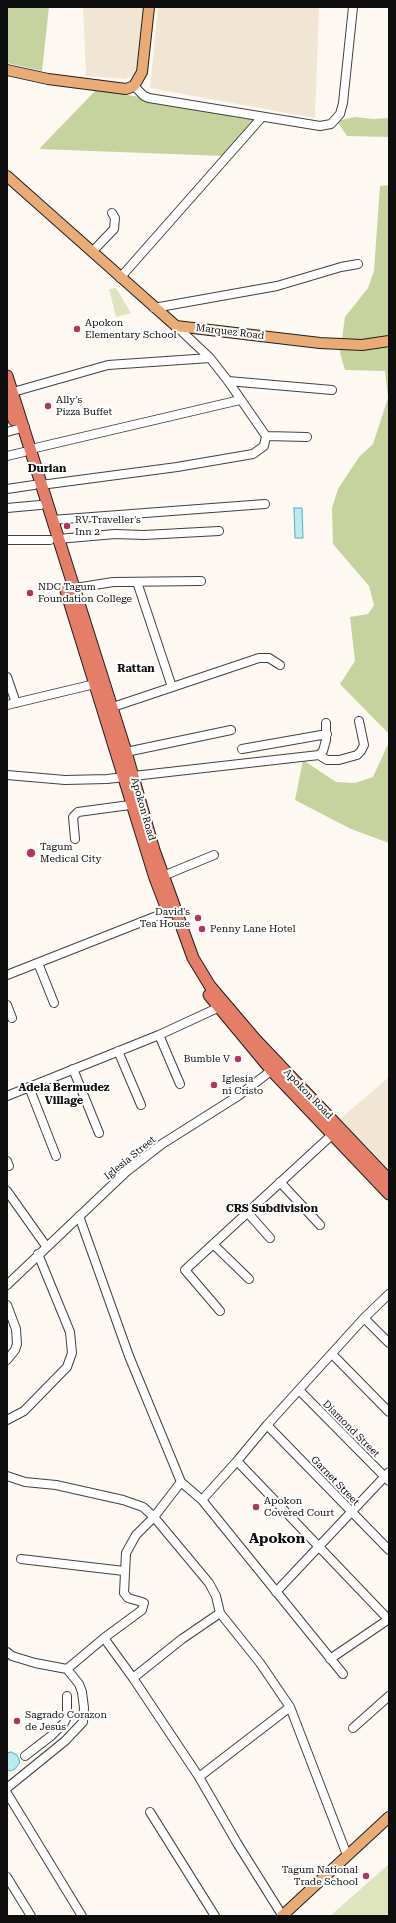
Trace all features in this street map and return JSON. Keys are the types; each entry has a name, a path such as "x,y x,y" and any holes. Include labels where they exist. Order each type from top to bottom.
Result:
{"highway":[{"name":"Apokon Road","path":"7,376 16,430 28,451 37,485 40,505 54,539 130,777"},
{"name":"Apokon Road","path":"37,485 52,520 54,539"},
{"name":"Apokon Road","path":"108,708 126,752 136,804 155,878 193,958 222,1006 255,1040 276,1068 389,1180"},
{"name":"Apokon Road","path":"136,804 163,876 171,910"},
{"name":"Apokon Road","path":"337,1130 389,1194"}],"main road":[{"path":"7,70 48,79 116,89 126,89 134,86 142,72 149,7"},
{"path":"7,176 120,278 176,326"},
{"name":"Marquez Road","path":"176,326 320,343 362,345 389,342"},
{"path":"282,1916 389,1817"}],"street":[{"path":"134,86 144,96 149,98 262,118 320,126 331,124 336,120 343,103 353,7"},
{"path":"120,278 262,118"},
{"path":"92,252 114,229 115,218 112,213"},
{"path":"154,308 277,286 341,267 358,264"},
{"path":"7,489 177,467 243,456 258,452 264,446 266,436 228,381 210,358 176,326"},
{"path":"10,396 108,365 210,358"},
{"path":"228,381 332,390"},
{"path":"7,456 240,400"},
{"path":"266,436 307,437"},
{"path":"52,520 266,504"},
{"path":"7,508 40,505"},
{"path":"7,540 54,539 115,534 144,535 220,531"},
{"path":"70,588 113,582 201,581"},
{"path":"138,582 172,687"},
{"path":"108,708 259,658 269,658 280,665"},
{"path":"7,676 16,703"},
{"path":"7,705 99,683"},
{"path":"7,775 65,780 130,777 319,755 327,760 340,760 356,755 364,745 359,721"},
{"path":"319,755 323,751 327,734 326,722"},
{"path":"126,752 231,730"},
{"path":"242,749 327,734"},
{"path":"75,839 73,817 78,812 136,804"},
{"path":"163,876 214,855"},
{"path":"7,975 171,910"},
{"path":"38,963 54,1003"},
{"path":"7,1005 12,1018"},
{"path":"7,1096 159,1034 222,1006"},
{"path":"159,1034 180,1084"},
{"path":"118,1051 141,1105"},
{"name":"Iglesia Street","path":"7,1285 46,1246 143,1158 219,1109 276,1068"},
{"path":"73,1069 99,1133"},
{"path":"29,1087 56,1156"},
{"path":"220,1311 185,1270 337,1130"},
{"path":"280,1182 320,1225"},
{"path":"7,1191 46,1246"},
{"path":"247,1212 270,1238"},
{"path":"79,1216 129,1356 181,1482 202,1500 343,1674"},
{"path":"213,1244 249,1279"},
{"path":"7,1420 24,1411 67,1367 71,1360 72,1345 70,1332 38,1254"},
{"path":"202,1500 237,1462 266,1425 364,1318 389,1294"},
{"path":"7,1305 16,1329 17,1344 15,1350 7,1360"},
{"path":"364,1318 389,1343"},
{"path":"332,1354 389,1412"},
{"name":"Diamond Street","path":"299,1390 388,1476"},
{"name":"Garnet Street","path":"266,1425 389,1550"},
{"path":"237,1462 389,1619 330,1659"},
{"path":"7,1476 25,1482 56,1485 123,1500 142,1507 154,1517 209,1583 216,1596 220,1612 260,1663 290,1707 347,1855"},
{"path":"276,1592 351,1512 388,1476"},
{"path":"67,1669 104,1638 140,1612 143,1606 142,1602 126,1596 123,1586 124,1570 129,1546 142,1528 154,1517 181,1482"},
{"path":"21,1559 124,1570"},
{"path":"133,1678 182,1639 220,1612"},
{"path":"104,1638 133,1678 199,1777 237,1843 282,1916"},
{"path":"7,1652 12,1656 41,1665 67,1669 79,1684 82,1692 84,1708 83,1722 65,1741 7,1788"},
{"path":"25,1756 51,1736 64,1723 67,1717 67,1696"},
{"path":"353,1728 389,1696"},
{"path":"199,1777 290,1707"},
{"path":"7,1793 82,1916"},
{"path":"150,1812 214,1916"},
{"path":"7,1877 10,1888 31,1916"}],"shaded area":[{"path":"83,7 143,7 136,69 132,76 125,79 86,76"},
{"path":"158,7 319,7 315,118 150,88"},
{"path":"389,1077 389,1169 340,1119"}],"green space":[{"path":"7,7 49,7 42,71 7,63"},
{"path":"97,89 254,119 225,156 39,149"},
{"path":"355,117 373,119 389,118 389,137 347,136 337,121"},
{"path":"389,185 389,734 340,684 355,661 350,617 368,614 374,605 369,586 333,544 332,508 338,489 359,457 373,444 388,398 385,371 345,370 340,353 345,317 368,288 374,271 380,186"},
{"path":"116,288 131,313 116,317 109,289"},
{"path":"389,742 389,843 351,829 295,800 303,760 336,782 355,783 373,777"},
{"path":"389,1864 389,1916 330,1916"}],"water":[{"path":"294,508 302,508 303,538 295,538"},
{"path":"11,1752 17,1755 20,1762 15,1769 10,1771 7,1770 7,1753"}],"place":[{"name":"Apokon Elementary School","path":"77,329"},
{"name":"Ally's Pizza Buffet","path":"48,406"},
{"name":"RV Traveller's Inn 2","path":"67,526"},
{"name":"NDC Tagum Foundation College","path":"30,593"},
{"name":"Tagum Medical City","path":"31,853"},
{"name":"David's Tea House","path":"198,918"},
{"name":"Penny Lane Hotel","path":"202,929"},
{"name":"Bumble V","path":"238,1059"},
{"name":"Iglesia ni Cristo","path":"214,1085"},
{"name":"Apokon Covered Court","path":"256,1507"},
{"name":"Sagrado Corazon de Jesus","path":"17,1721"},
{"name":"Tagum National Trade School","path":"366,1876"}],"district":[{"name":"Durian","path":"47,469"},
{"name":"Rattan","path":"136,669"},
{"name":"Adela Bermudez Village","path":"64,1094"},
{"name":"CRS Subdivision","path":"272,1209"},
{"name":"Apokon","path":"277,1539"}]}
